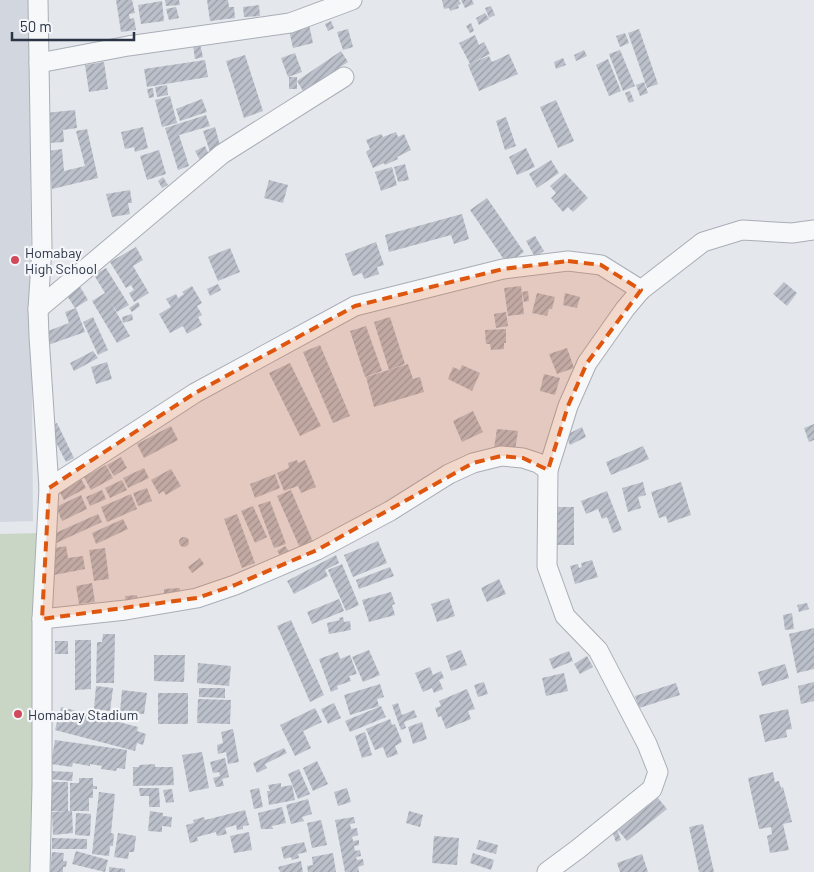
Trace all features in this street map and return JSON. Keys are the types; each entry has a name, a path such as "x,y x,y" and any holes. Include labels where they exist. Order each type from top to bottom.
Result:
{"street":[{"path":"38,0 42,247 38,309 49,488 42,619 40,872"},
{"path":"39,63 128,46 290,23 352,0"},
{"path":"38,309 222,154 344,77"},
{"path":"547,872 652,789 658,772 647,744 598,650 565,616 547,566 548,470 568,406 587,364 625,309 641,290 703,242 742,230 792,233 814,230"},
{"path":"49,488 195,394 355,306 503,269 568,261 601,265 641,290"},
{"path":"42,619 126,610 197,598 235,585 317,550 390,511 449,474 473,463 501,456 523,458 538,463 548,470"}],"highlighted area":[{"path":"568,261 601,265 641,290 587,363 568,406 548,470 523,458 501,456 473,463 317,550 235,585 197,598 42,619 49,488 195,393 355,306 503,269"}],"shaded area":[{"name":"Homabay High School","path":"0,0 29,0 33,521 0,522"}],"green space":[{"name":"Homabay Stadium","path":"42,533 33,872 0,872 0,534"}],"building":[{"path":"116,0 132,0 135,13 129,14 130,19 134,18 136,30 121,32"},
{"path":"165,0 179,0 180,5 166,6"},
{"path":"207,0 228,0 229,7 234,7 235,18 210,21"},
{"path":"442,0 459,0 461,4 458,5 459,8 450,11 449,8 444,9"},
{"path":"461,0 472,0 474,4 465,8"},
{"path":"162,1 164,21 141,24 138,5"},
{"path":"259,5 260,16 244,17 243,7"},
{"path":"491,6 495,15 489,18 485,8"},
{"path":"176,7 179,18 169,20 166,9"},
{"path":"485,13 489,19 479,25 476,18"},
{"path":"331,21 334,28 328,31 325,24"},
{"path":"471,23 474,31 470,33 466,26"},
{"path":"309,25 313,43 293,48 289,30"},
{"path":"348,29 353,47 343,50 337,32"},
{"path":"639,29 658,84 647,88 628,33"},
{"path":"625,33 629,43 620,47 616,36"},
{"path":"475,35 479,45 484,42 490,54 472,63 489,56 492,62 509,54 518,74 479,91 468,65 470,64 459,43"},
{"path":"200,44 203,57 195,59 193,45"},
{"path":"584,50 587,56 576,61 574,55"},
{"path":"620,50 635,86 623,91 609,54"},
{"path":"341,51 348,62 303,91 297,81"},
{"path":"295,53 302,72 288,77 281,58"},
{"path":"245,55 263,111 244,118 226,61"},
{"path":"563,58 566,65 556,69 554,62"},
{"path":"608,59 621,91 609,96 596,65"},
{"path":"205,60 208,77 147,87 144,69"},
{"path":"104,62 108,89 89,92 85,65"},
{"path":"289,77 297,77 297,89 289,89"},
{"path":"644,82 648,93 640,96 636,85"},
{"path":"167,85 168,95 157,97 155,87"},
{"path":"153,88 154,97 149,98 147,89"},
{"path":"630,91 634,101 629,103 625,93"},
{"path":"170,96 177,123 162,127 155,100"},
{"path":"202,99 207,112 180,121 176,109"},
{"path":"556,100 574,141 558,148 540,107"},
{"path":"75,110 77,128 63,130 64,142 48,143 45,113"},
{"path":"206,115 210,126 179,135 189,166 178,170 165,128"},
{"path":"506,117 516,146 505,150 496,121"},
{"path":"143,127 148,148 135,152 134,147 125,149 121,132"},
{"path":"215,127 221,149 210,152 203,131"},
{"path":"87,129 98,178 52,189 49,151 62,149 64,171 85,166 76,131"},
{"path":"396,132 398,137 404,134 411,150 397,157 398,159 373,168 366,152 370,149 366,140 381,134 383,137"},
{"path":"205,146 209,155 200,160 195,151"},
{"path":"526,148 535,167 517,175 509,157"},
{"path":"159,150 166,174 147,180 140,156"},
{"path":"551,160 559,173 537,188 529,174"},
{"path":"405,164 409,180 398,182 394,167"},
{"path":"392,167 397,185 381,191 375,172"},
{"path":"565,173 588,198 573,212 568,207 563,212 551,198 556,193 550,186"},
{"path":"163,177 168,185 162,188 158,181"},
{"path":"269,180 288,185 283,203 264,198"},
{"path":"130,190 132,203 128,203 130,214 112,217 106,194"},
{"path":"487,198 524,252 507,264 470,210"},
{"path":"462,214 469,239 454,244 451,235 389,252 385,235"},
{"path":"535,236 544,251 535,257 526,241"},
{"path":"376,242 384,265 377,267 379,274 364,279 362,273 353,276 345,254"},
{"path":"136,247 143,260 133,266 149,293 134,302 129,293 134,290 131,285 126,288 110,262"},
{"path":"230,248 240,272 218,281 208,257"},
{"path":"106,268 129,305 117,312 111,303 130,336 117,343 92,301 105,293 94,275"},
{"path":"784,282 797,293 787,306 773,294"},
{"path":"218,284 221,290 210,296 207,289"},
{"path":"79,285 88,300 75,308 66,294"},
{"path":"192,286 202,303 197,306 202,315 198,317 202,325 187,334 183,326 170,333 159,314 171,307 166,299 176,294 178,298 184,294 182,292"},
{"path":"521,286 524,314 508,316 504,288"},
{"path":"528,291 529,301 524,302 522,292"},
{"path":"537,293 555,297 552,309 549,309 547,316 532,313"},
{"path":"565,293 580,297 577,308 563,305"},
{"path":"138,302 140,306 132,312 129,308"},
{"path":"76,308 85,332 45,346 40,334 69,323 65,312"},
{"path":"506,312 508,326 496,328 494,314"},
{"path":"132,314 133,320 123,323 122,317"},
{"path":"93,317 108,350 98,355 83,322"},
{"path":"390,317 405,364 389,370 374,322"},
{"path":"366,326 382,371 365,377 350,331"},
{"path":"506,329 504,349 491,350 490,344 486,344 485,330"},
{"path":"320,345 350,416 333,423 303,352"},
{"path":"567,348 574,368 557,374 549,354"},
{"path":"93,351 98,358 74,371 70,363"},
{"path":"107,362 112,379 96,384 91,367"},
{"path":"290,363 321,426 300,436 269,373"},
{"path":"408,364 413,379 420,377 424,392 374,407 366,377"},
{"path":"462,365 480,373 472,391 448,379 453,367 460,370"},
{"path":"544,374 560,378 555,395 540,391"},
{"path":"473,411 483,432 462,442 453,421"},
{"path":"57,423 74,458 66,462 48,427"},
{"path":"814,424 814,440 809,442 804,428"},
{"path":"171,426 178,440 144,458 137,444"},
{"path":"582,427 586,437 570,445 566,435"},
{"path":"497,429 518,431 515,450 494,448"},
{"path":"643,446 649,459 611,475 606,462"},
{"path":"121,457 127,468 114,476 107,465"},
{"path":"297,460 298,463 305,460 316,487 301,493 298,486 284,491 277,473 289,468 288,463"},
{"path":"106,465 113,478 91,490 84,477"},
{"path":"144,468 149,478 128,488 123,478"},
{"path":"171,469 181,486 166,495 163,491 159,494 151,480"},
{"path":"275,474 280,488 255,498 250,484"},
{"path":"81,479 86,488 64,500 59,491"},
{"path":"122,480 127,490 110,498 105,488"},
{"path":"643,482 646,495 638,497 641,508 628,512 622,488"},
{"path":"681,482 691,515 668,523 666,516 659,518 651,492"},
{"path":"147,488 152,501 138,506 133,493"},
{"path":"102,490 106,499 90,506 86,497"},
{"path":"291,490 313,542 300,548 277,496"},
{"path":"607,491 622,530 613,533 607,517 602,519 598,509 586,514 581,501"},
{"path":"131,494 137,509 107,522 101,507"},
{"path":"81,495 87,509 62,521 56,507"},
{"path":"270,501 286,544 274,548 258,505"},
{"path":"253,506 267,537 255,543 241,511"},
{"path":"556,507 574,507 574,545 556,545"},
{"path":"98,514 102,522 54,544 51,535"},
{"path":"237,514 255,563 242,568 224,519"},
{"path":"123,519 128,529 96,544 92,533"},
{"path":"182,537 186,537 189,542 188,546 182,547 179,544 179,540"},
{"path":"378,541 387,563 353,577 344,555"},
{"path":"66,546 68,558 83,556 85,569 54,575 49,549"},
{"path":"285,546 291,554 284,560 277,551"},
{"path":"105,548 109,579 94,581 89,550"},
{"path":"336,555 339,563 325,570 328,576 294,594 287,581"},
{"path":"200,558 204,564 192,573 188,567"},
{"path":"592,560 598,577 575,584 570,566 578,564 579,568 582,567 581,563"},
{"path":"342,564 359,605 346,611 328,570"},
{"path":"390,567 394,576 359,589 356,580"},
{"path":"499,579 506,594 487,602 481,588"},
{"path":"92,583 95,602 79,604 76,586"},
{"path":"180,588 180,599 164,599 164,589"},
{"path":"391,592 395,604 392,605 395,615 369,622 362,600"},
{"path":"137,595 138,604 126,605 125,596"},
{"path":"449,598 455,616 437,622 431,604"},
{"path":"339,599 344,611 312,624 307,612"},
{"path":"807,603 809,609 799,612 797,605"},
{"path":"792,613 794,629 785,630 783,615"},
{"path":"343,617 344,622 350,621 351,630 329,634 327,623 340,620 339,618"},
{"path":"291,620 324,695 310,702 277,626"},
{"path":"814,628 814,669 797,673 789,634"},
{"path":"103,634 115,634 114,683 96,683 97,642 102,642"},
{"path":"75,640 91,640 91,689 75,690"},
{"path":"55,641 68,641 68,654 55,654"},
{"path":"369,650 380,675 363,682 352,657"},
{"path":"461,650 467,665 451,671 446,656"},
{"path":"569,651 573,661 553,669 549,659"},
{"path":"338,652 340,659 350,655 357,674 349,676 351,681 337,686 338,689 331,692 319,659"},
{"path":"154,655 185,655 184,682 154,681"},
{"path":"587,656 593,667 580,674 574,664"},
{"path":"198,663 231,666 229,686 197,683"},
{"path":"785,664 789,678 762,686 758,672"},
{"path":"430,667 433,675 441,671 444,678 439,680 443,689 434,693 432,688 423,692 415,673"},
{"path":"564,673 568,691 546,696 542,678"},
{"path":"484,682 488,694 478,697 474,685"},
{"path":"814,682 814,701 801,704 798,686"},
{"path":"676,683 680,695 639,708 635,696"},
{"path":"380,684 384,697 377,699 379,706 350,715 344,695"},
{"path":"96,686 113,688 110,711 94,709"},
{"path":"199,688 225,688 225,698 199,697"},
{"path":"467,689 475,709 468,711 471,719 446,729 441,716 438,717 435,708 441,706 439,701"},
{"path":"122,690 147,693 144,714 120,712"},
{"path":"158,693 188,693 188,724 158,724"},
{"path":"198,699 231,700 230,724 197,723"},
{"path":"334,703 341,718 328,724 321,709"},
{"path":"398,703 402,715 414,710 417,717 404,722 406,728 401,730 392,705"},
{"path":"381,706 386,717 350,732 345,721"},
{"path":"61,707 138,727 137,731 146,734 143,745 137,743 135,751 55,730"},
{"path":"315,708 322,722 303,731 311,748 295,756 280,725"},
{"path":"788,709 792,729 786,730 787,737 765,742 759,715"},
{"path":"390,719 392,725 395,724 402,742 395,746 398,754 387,758 383,747 375,750 366,729"},
{"path":"422,722 427,739 413,744 408,727"},
{"path":"233,729 239,762 228,764 226,752 218,754 217,745 223,743 221,732"},
{"path":"365,732 372,755 362,758 355,736"},
{"path":"55,740 127,750 125,769 117,768 116,771 101,769 102,766 90,764 90,766 73,763 72,767 51,764"},
{"path":"284,748 287,753 265,764 267,768 257,773 253,763"},
{"path":"202,752 209,788 189,792 182,755"},
{"path":"225,758 229,777 222,779 224,786 216,787 213,778 220,776 219,772 213,773 210,762"},
{"path":"317,761 328,784 313,791 303,768"},
{"path":"155,764 155,767 173,767 174,785 133,786 133,767"},
{"path":"299,769 310,794 298,799 288,774"},
{"path":"49,771 73,772 72,781 48,779"},
{"path":"773,772 775,782 779,781 781,788 783,787 792,822 783,824 789,850 770,853 767,836 772,834 771,827 759,829 748,778"},
{"path":"79,778 93,778 93,786 97,786 97,789 93,789 93,798 89,798 89,811 72,811 73,833 53,835 52,812 66,811 46,811 47,782 68,782 68,811 70,811 70,783 79,783"},
{"path":"281,783 281,787 292,785 295,800 269,805 267,791 270,791 268,785"},
{"path":"139,788 159,788 160,807 149,807 149,796 140,796"},
{"path":"259,788 263,807 254,809 250,790"},
{"path":"347,788 351,802 338,806 334,792"},
{"path":"172,789 174,802 166,803 163,790"},
{"path":"99,792 115,794 111,833 114,834 113,846 110,846 109,856 92,854"},
{"path":"658,798 667,809 627,841 618,830"},
{"path":"308,799 312,814 302,817 304,821 291,824 286,805"},
{"path":"282,807 286,823 272,826 273,829 261,829 258,813"},
{"path":"245,810 249,825 243,826 243,829 237,830 236,825 225,828 227,834 217,836 216,832 197,837 198,841 190,843 186,825 194,823 193,820 204,817 205,820"},
{"path":"150,811 172,817 171,827 162,826 162,832 148,831"},
{"path":"409,811 423,815 420,827 406,823"},
{"path":"76,813 91,814 90,836 75,835"},
{"path":"354,817 355,823 350,824 351,829 357,828 358,835 352,837 353,841 359,840 359,845 354,846 355,851 360,850 361,856 356,857 357,860 363,859 364,865 358,867 359,872 345,872 335,820"},
{"path":"321,820 327,845 312,848 307,823"},
{"path":"703,824 714,872 699,872 689,827"},
{"path":"617,829 621,840 616,842 612,831"},
{"path":"249,832 252,850 234,853 230,836"},
{"path":"118,833 136,836 134,852 129,852 128,859 114,857"},
{"path":"434,836 459,838 457,865 432,863"},
{"path":"52,838 87,839 87,849 52,849"},
{"path":"479,840 498,845 496,854 476,849"},
{"path":"304,842 307,852 298,854 299,858 292,860 291,857 284,859 281,847"},
{"path":"76,851 108,860 105,872 72,864"},
{"path":"52,852 64,853 63,861 67,861 66,867 63,867 63,872 50,872"},
{"path":"333,853 336,872 308,872 307,866 313,865 312,857"},
{"path":"473,853 494,860 491,870 470,863"},
{"path":"642,854 648,872 620,872 617,863"},
{"path":"301,861 303,872 280,872 278,867"},
{"path":"109,867 125,869 125,872 109,872"}],"place":[{"name":"Homabay High School","path":"15,260"},
{"name":"Homabay Stadium","path":"18,714"}]}
